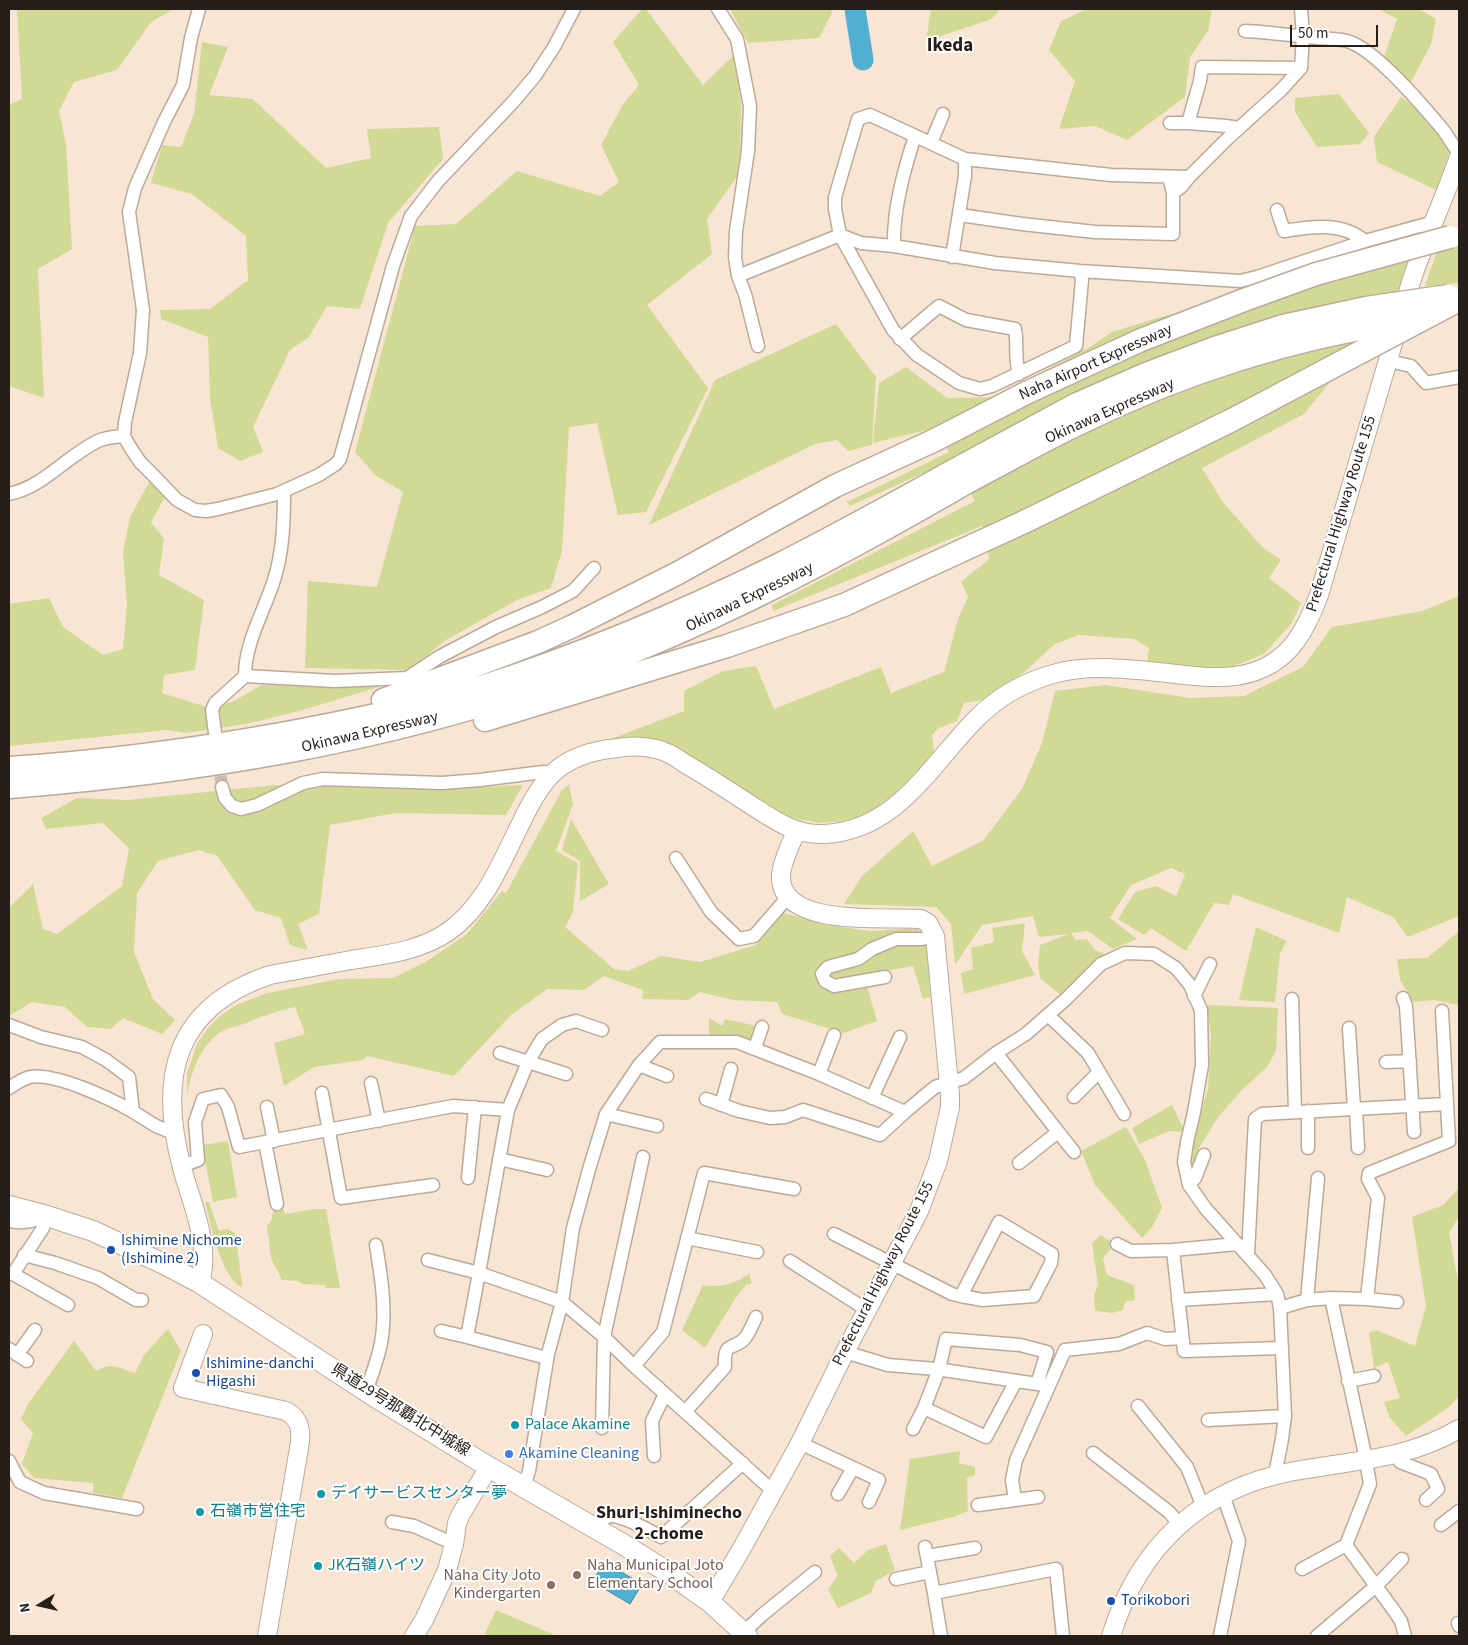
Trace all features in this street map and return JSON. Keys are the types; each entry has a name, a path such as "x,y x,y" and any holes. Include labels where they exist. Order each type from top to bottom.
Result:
{"highway":[{"name":"Naha Airport Expressway","path":"286,733 404,693 556,634 628,600 835,486 935,440 1028,392 1150,336 1316,274 1448,231"},
{"name":"Okinawa Expressway","path":"9,787 85,781 176,770 277,754 368,736 432,719 556,681 695,626 791,580 903,520 968,472 1077,404 1146,374 1212,349 1283,326 1366,308 1455,304"},
{"path":"277,754 367,748 453,729 682,660 844,605 1022,523 1232,420 1455,304"},
{"name":"Okinawa Expressway","path":"9,768 184,750 286,733 373,717 474,689 567,657 680,611 776,566 879,512 968,472"}],"main road":[{"name":"Prefectural Highway Route 155","path":"200,1283 204,1262 203,1244 174,1132 172,1109 172,1083 175,1065 184,1040 205,1012 234,989 270,975 393,953 431,941 448,932 466,916 484,895 531,803 552,774 562,766 578,757 600,750 635,746 657,749 702,773 773,819 796,831 814,834 833,833 859,827 882,816 905,799 980,715 1011,691 1033,680 1078,668 1152,671 1196,677 1229,677 1245,675 1261,669 1281,657 1297,640 1310,618 1319,595 1420,253 1448,231 1459,154"},
{"path":"796,831 784,860 781,874 783,888 788,897 796,904 807,909 836,916 921,919 928,924 935,936"},
{"name":"Prefectural Highway Route 155","path":"710,1602 726,1578 800,1443 919,1211 938,1161 950,1107 950,1083 935,936"},
{"name":"県道29号那覇北中城線","path":"9,1206 48,1216 93,1231 200,1283 366,1391 489,1467 669,1573 710,1602 745,1634"},
{"path":"204,1334 183,1388 286,1411 296,1418 301,1431 267,1636"},
{"path":"1111,1636 1122,1603 1139,1572 1159,1545 1180,1524 1223,1495 1275,1475 1398,1454 1424,1446 1459,1429"},
{"path":"414,1636 424,1620 447,1570 457,1523 489,1467"}],"street":[{"path":"198,9 183,85 164,122 135,188 130,212 143,310 140,353 124,436 130,447 154,476 177,500 195,510 218,509 284,491 319,475 336,464 340,459 393,266 411,216 438,181 535,76 554,47 574,9"},
{"path":"718,9 737,39 750,106 748,151 735,257 738,276 745,294 758,346"},
{"path":"1173,193 1222,144 1281,90 1301,68 1303,36 1301,9"},
{"path":"1244,31 1294,34 1348,41 1366,50 1417,100 1445,132 1459,154"},
{"path":"1188,123 1202,67 1301,68"},
{"path":"931,143 943,114"},
{"path":"1080,271 1082,280 1076,346 1019,374 992,386 980,389 960,383 916,355 893,330 840,235 834,209 835,197 858,119 870,116 965,159 1111,175 1189,176"},
{"path":"1170,124 1188,123 1239,128"},
{"path":"1213,125 1222,144"},
{"path":"894,246 900,194 915,136"},
{"path":"952,257 960,216 965,159"},
{"path":"960,216 1095,232 1173,234 1173,193 1169,177"},
{"path":"1277,210 1284,231 1310,226 1322,226 1357,234 1365,241"},
{"path":"738,276 840,235 861,242 995,263 1080,271 1240,281 1365,241 1448,231"},
{"path":"900,338 940,306 966,320 1015,329 1015,361 1019,374"},
{"path":"1388,361 1410,366 1426,383 1459,377"},
{"path":"9,494 30,488 98,441 124,436"},
{"path":"245,676 246,654 274,581 279,562 284,491"},
{"path":"215,734 212,710 215,703 245,676 335,680 406,678 439,657 496,627 573,591 594,568"},
{"path":"222,787 225,798 232,806 241,810 257,805 303,783 323,779 442,783 536,773 552,774"},
{"path":"676,858 711,912 739,939 754,936 788,897"},
{"path":"885,977 834,986 825,981 822,974 828,967 858,959 872,949 896,940 922,939 935,936"},
{"path":"706,1100 739,1111 770,1118 785,1116 803,1110 880,1134 935,1087 964,1078 996,1053 1026,1034 1101,964 1125,953 1154,954 1176,968 1190,985 1201,1010 1202,1065 1186,1148 1185,1171 1189,1185 1206,1209 1248,1254 1272,1285 1277,1294 1280,1308 1285,1416 1275,1475"},
{"path":"1194,996 1210,964"},
{"path":"1403,998 1406,1006 1414,1132"},
{"path":"1292,999 1301,1112 1308,1148"},
{"path":"1367,1299 1378,1198 1368,1179 1370,1174 1454,1140 1446,1104 1442,1011"},
{"path":"1048,1015 1088,1052 1124,1114"},
{"path":"467,1337 508,1110 528,1062 542,1039 562,1025 576,1021 602,1030"},
{"path":"9,1025 41,1037 82,1047 106,1060 129,1077 133,1112"},
{"path":"755,1048 762,1027"},
{"path":"1349,1028 1358,1148"},
{"path":"819,1074 834,1035"},
{"path":"872,1098 900,1037"},
{"path":"524,1487 529,1471 547,1358 562,1302 573,1228 590,1166 606,1114 639,1065 660,1042 737,1042 819,1074 905,1112"},
{"path":"500,1053 566,1074"},
{"path":"996,1053 1074,1152"},
{"path":"1386,1062 1410,1061"},
{"path":"639,1065 667,1076"},
{"path":"721,1105 731,1069"},
{"path":"1074,1097 1099,1072"},
{"path":"9,1088 30,1077 52,1079 109,1099 163,1130 174,1132"},
{"path":"371,1083 379,1121"},
{"path":"322,1093 341,1198 433,1185"},
{"path":"182,1166 198,1160 195,1122 203,1099 221,1095 228,1106 239,1147 453,1106 508,1110"},
{"path":"1248,1254 1255,1119 1262,1114 1446,1104"},
{"path":"267,1106 269,1141 277,1204"},
{"path":"468,1178 475,1107"},
{"path":"606,1114 657,1126"},
{"path":"1019,1163 1043,1150 1058,1132"},
{"path":"1189,1185 1195,1178 1204,1155"},
{"path":"602,1428 604,1337 643,1157"},
{"path":"499,1159 547,1170"},
{"path":"634,1366 663,1332 704,1173 794,1189"},
{"path":"1307,1300 1318,1178"},
{"path":"9,1222 31,1222 48,1216"},
{"path":"48,1216 43,1228 11,1277 68,1305"},
{"path":"834,1234 952,1294 961,1296 983,1300 1034,1296 1051,1263 1052,1254 999,1222 961,1296"},
{"path":"687,1238 756,1252"},
{"path":"1117,1244 1131,1251 1173,1250 1237,1244"},
{"path":"366,1391 382,1341 383,1310 376,1245"},
{"path":"1173,1250 1184,1351 1282,1348"},
{"path":"24,1255 55,1263 98,1278 136,1300 142,1300"},
{"path":"428,1260 479,1272 562,1302 604,1337 774,1492"},
{"path":"790,1261 867,1310"},
{"path":"1178,1300 1277,1294"},
{"path":"1302,1569 1346,1544 1370,1484 1331,1298"},
{"path":"1280,1308 1307,1300 1331,1298 1398,1302"},
{"path":"685,1412 725,1366 724,1355 730,1346 748,1343 756,1316"},
{"path":"18,1355 35,1330"},
{"path":"441,1331 547,1358"},
{"path":"1015,1500 1012,1480 1016,1460 1043,1385 1065,1350 1119,1344 1147,1333 1165,1339 1182,1338"},
{"path":"914,1429 939,1369 946,1339 1020,1345 1047,1352 1043,1385"},
{"path":"845,1352 888,1365 939,1369 1043,1385"},
{"path":"1348,1381 1374,1376"},
{"path":"924,1408 986,1437 1016,1381"},
{"path":"654,1456 652,1421 665,1394"},
{"path":"1138,1406 1187,1467 1203,1507"},
{"path":"1208,1420 1285,1416"},
{"path":"800,1443 879,1480 869,1502"},
{"path":"1093,1453 1169,1512 1180,1524"},
{"path":"1398,1454 1400,1462 1431,1474 1438,1490 1426,1500"},
{"path":"9,1461 20,1482 44,1492 137,1509"},
{"path":"597,1530 604,1519 611,1516 626,1520 661,1537 743,1463"},
{"path":"838,1494 853,1468"},
{"path":"1220,1636 1239,1541 1223,1495"},
{"path":"978,1505 1038,1497"},
{"path":"1441,1525 1459,1511"},
{"path":"392,1522 414,1526 454,1544"},
{"path":"1346,1544 1401,1621 1405,1636"},
{"path":"941,1636 926,1552 974,1548"},
{"path":"1317,1636 1376,1586 1402,1559"},
{"path":"934,1593 1056,1569 1063,1636"},
{"path":"745,1634 762,1615 815,1572"},
{"path":"896,1579 930,1572"}],"green space":[{"path":"17,9 174,9 151,22 117,70 74,82 59,111 66,144 72,249 38,269 44,398 9,386 9,105 22,99"},
{"path":"642,9 646,9 703,85 734,55 741,103 740,172 707,219 712,254 647,305 708,388 646,512 618,515 597,423 569,427 562,551 551,588 517,600 446,640 409,670 305,668 308,581 377,587 403,492 375,475 355,452 415,226 456,224 517,171 600,196 619,182 601,145 622,106 639,85 613,42"},
{"path":"730,9 831,9 832,13 819,38 748,43"},
{"path":"931,9 1000,9 992,19 926,41"},
{"path":"1087,9 1212,9 1208,31 1190,57 1185,97 1127,140 1095,126 1059,129 1075,81 1049,50 1061,21"},
{"path":"1378,9 1419,9 1436,19 1431,44 1409,86 1384,57 1397,19"},
{"path":"202,42 228,47 209,95 253,99 326,168 371,158 367,129 439,127 443,159 388,223 360,309 327,306 309,337 290,350 253,427 263,452 240,461 218,448 210,398 208,337 161,319 160,310 210,309 248,280 246,236 192,194 151,183 162,145 181,147 194,114"},
{"path":"1339,94 1369,133 1360,144 1317,147 1295,112 1295,98"},
{"path":"1401,97 1420,110 1450,150 1436,190 1377,162 1374,137"},
{"path":"1400,242 1411,260 1400,291 1361,344 1304,414 1202,468 1222,501 1262,547 1281,560 1269,578 1301,603 1291,624 1264,654 1229,668 1194,669 1147,662 1149,648 1134,639 1079,635 1055,644 1022,674 988,699 964,703 957,721 939,728 932,735 934,752 906,787 883,806 850,821 818,823 784,816 655,742 632,738 611,739 684,711 684,691 723,671 756,666 774,709 881,667 891,693 944,672 958,619 968,597 961,582 989,559 982,526 773,611 772,605 975,501 952,460 850,506 847,502 949,452 935,428 873,443 879,383 906,367 947,398 994,397 1088,348 1112,332 1223,301"},
{"path":"1459,246 1459,283 1425,286 1437,251"},
{"path":"836,324 876,377 872,445 848,451 837,440 815,444 649,525 715,380"},
{"path":"150,481 165,497 151,522 164,539 159,575 204,600 195,670 164,675 162,693 207,707 232,702 262,685 379,687 299,711 246,724 186,733 167,730 9,746 9,604 49,598 63,627 103,655 123,649 127,605 123,552 130,517"},
{"path":"1459,596 1459,916 1408,937 1393,917 1347,897 1339,933 1233,894 1229,905 1214,903 1186,951 1151,928 1144,935 1118,919 1135,892 1156,886 1176,896 1185,874 1171,868 1131,885 1110,918 1137,939 1113,949 1088,931 1071,933 1075,940 1087,939 1094,949 1109,956 1062,996 1040,978 1038,963 1040,945 1069,934 1039,937 1033,916 982,925 955,965 951,924 936,907 844,904 862,876 913,831 932,866 984,840 1022,789 1042,743 1055,691 1105,685 1190,698 1244,696 1303,667 1332,627 1422,611"},
{"path":"320,784 438,789 523,785 506,815 396,813 330,825 319,914 298,924 308,950 290,945 281,918 255,910 217,856 199,850 158,861 137,893 134,952 153,999 175,1020 162,1034 123,1018 111,1029 87,1027 65,1007 32,1002 9,1016 9,908 33,884 43,929 57,934 122,886 129,848 103,823 46,829 41,818 77,798 127,800 275,785"},
{"path":"569,785 573,804 556,851 578,863 573,912 565,927 614,969 628,971 661,956 700,962 756,945 783,913 829,925 869,931 918,928 928,947 930,997 923,999 913,966 866,975 868,990 877,1021 844,1033 782,1014 777,1002 734,1000 700,992 688,1000 642,999 643,990 604,976 584,990 547,989 511,1015 454,1076 367,1056 363,1060 314,1067 284,1086 274,1043 305,1034 295,1007 268,1014 221,1032 207,1044 202,1052 194,1069 187,1096 187,1074 197,1044 208,1028 221,1015 236,1005 267,993 339,979 393,978 427,961 467,934 502,891 506,893 562,790"},
{"path":"571,819 609,884 580,901 580,861 562,850"},
{"path":"1025,923 1022,951 1035,975 964,994 961,973 973,969 971,948 994,942 992,928"},
{"path":"1256,927 1287,941 1280,953 1275,1002 1239,1000"},
{"path":"1459,931 1459,1005 1434,1000 1413,1002 1400,980 1397,959 1427,958"},
{"path":"1207,1005 1278,1008 1276,1051 1267,1067 1242,1090 1218,1117 1199,1148 1195,1166 1191,1166 1190,1149 1208,1089 1211,1036"},
{"path":"709,1018 722,1026 725,1019 757,1026 754,1039 750,1042 709,1034"},
{"path":"1172,1105 1184,1130 1179,1132 1169,1131 1139,1144 1132,1128"},
{"path":"1126,1127 1145,1160 1162,1208 1152,1227 1142,1238 1095,1185 1081,1151"},
{"path":"228,1141 237,1197 213,1202 202,1145"},
{"path":"1459,1188 1459,1216 1449,1233 1459,1287 1459,1396 1449,1407 1406,1436 1390,1418 1384,1402 1400,1398 1388,1362 1374,1368 1369,1333 1376,1330 1415,1346 1426,1306 1412,1217 1443,1205"},
{"path":"205,1202 209,1202 219,1231 227,1229 235,1233 241,1287 234,1281 222,1260 213,1236"},
{"path":"274,1206 282,1206 285,1214 326,1209 340,1288 326,1288 325,1285 302,1284 299,1281 282,1280 271,1258 267,1225 271,1222"},
{"path":"1101,1235 1114,1244 1103,1259 1107,1275 1134,1285 1135,1300 1125,1302 1123,1310 1112,1313 1095,1311 1094,1296 1098,1284 1092,1243"},
{"path":"749,1274 752,1283 745,1286 735,1299 705,1348 682,1330 703,1285 716,1286 727,1284"},
{"path":"168,1329 181,1351 122,1498 93,1493 93,1483 34,1478 22,1464 33,1433 21,1419 28,1404 74,1341 96,1371 111,1366 135,1373 144,1355"},
{"path":"960,1451 959,1463 975,1467 975,1475 967,1478 968,1511 953,1517 900,1530 910,1459"},
{"path":"886,1544 895,1570 876,1581 871,1593 838,1608 828,1589 838,1576 830,1556 839,1548 854,1563 868,1550"},
{"path":"496,1610 557,1636 484,1636"}],"water":[{"path":"604,1562 642,1584 630,1604 593,1582"}],"waterway":[{"path":"855,9 863,60"}],"tunnel":[{"path":"218,758 222,787"}],"place":[{"name":"Ishimine Nichome (Ishimine 2)","path":"111,1250"},
{"name":"Ishimine-danchi Higashi","path":"196,1373"},
{"name":"Palace Akamine","path":"515,1425"},
{"name":"Akamine Cleaning","path":"509,1454"},
{"name":"デイサービスセンター夢","path":"321,1494"},
{"name":"石嶺市営住宅","path":"200,1512"},
{"name":"JK石嶺ハイツ","path":"318,1566"},
{"name":"Naha Municipal Joto Elementary School","path":"577,1575"},
{"name":"Naha City Joto Kindergarten","path":"551,1585"},
{"name":"Torikobori","path":"1111,1601"}],"district":[{"name":"Ikeda","path":"950,47"},
{"name":"Shuri-Ishiminecho 2-chome","path":"669,1524"}]}
